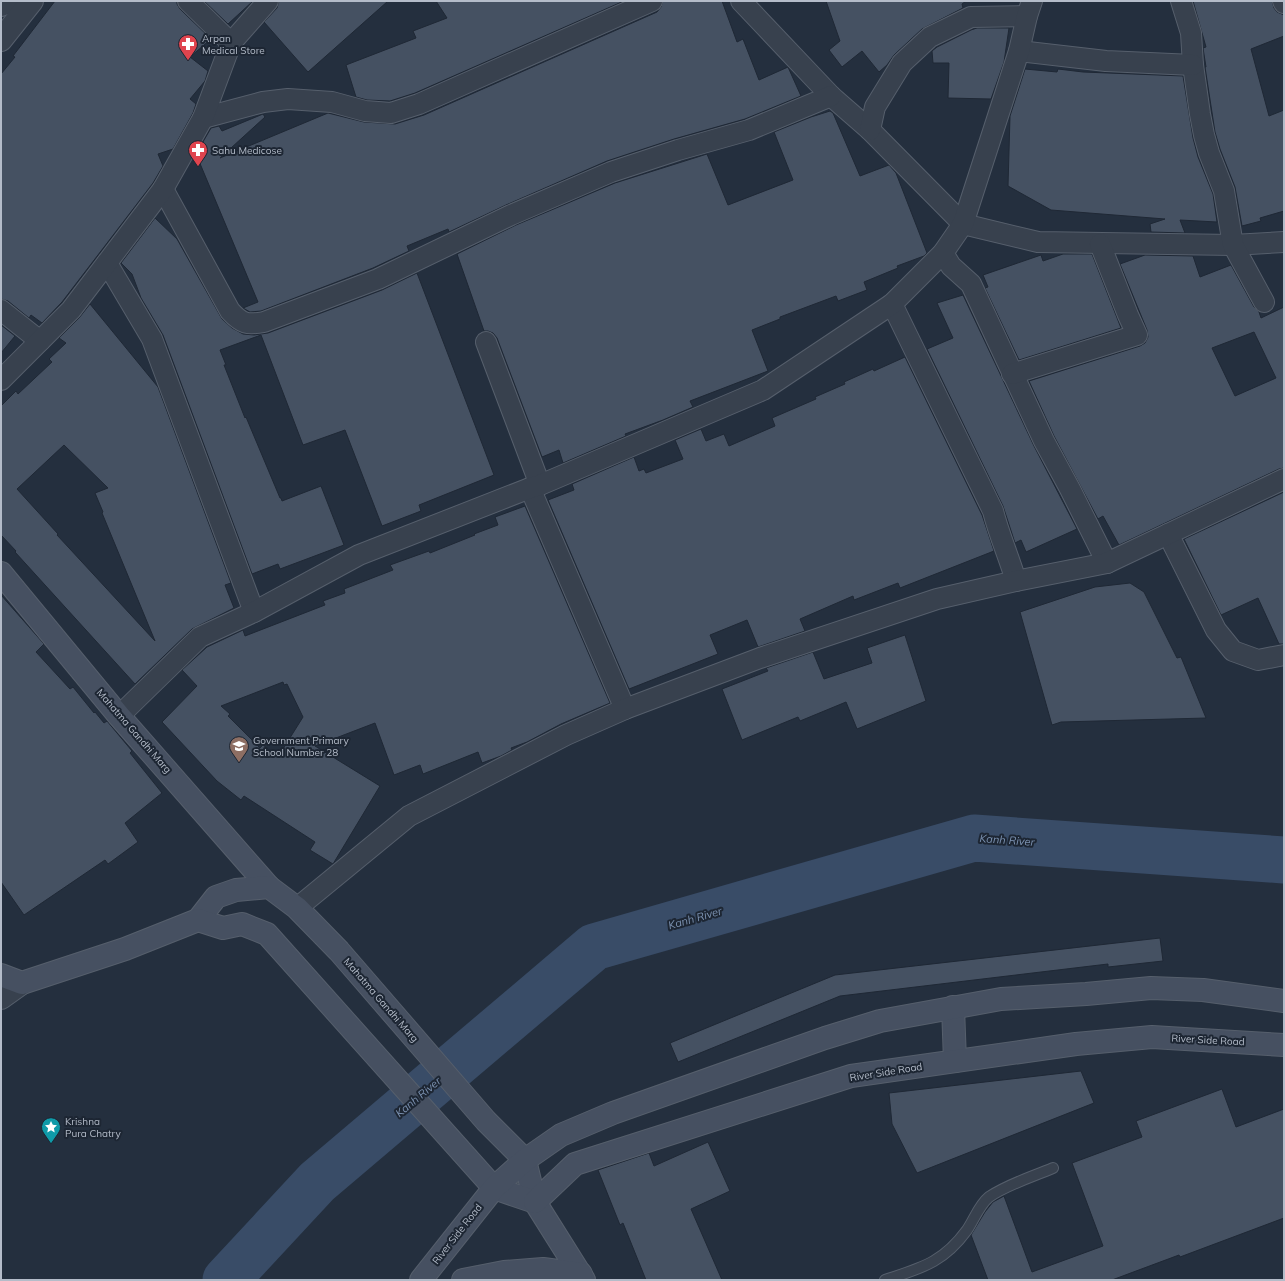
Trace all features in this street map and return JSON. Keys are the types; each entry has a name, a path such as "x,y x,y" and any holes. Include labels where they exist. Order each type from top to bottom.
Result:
{"main road":[{"name":"Mahatma Gandhi Marg","path":"1,573 119,716 269,887 297,908 339,951 486,1121 525,1160"},
{"path":"1,975 22,983 125,949 198,920 216,897 236,890 269,887"},
{"path":"198,920 223,928 242,924 267,934 494,1188 535,1202"},
{"path":"582,1277 535,1202 525,1160 560,1135 613,1113 825,1038 880,1021 953,1007 1001,999 1086,994 1151,988 1203,990 1284,1001"},
{"path":"953,1007 955,1061"},
{"name":"River Side Road","path":"535,1202 575,1164 851,1076 1076,1044 1152,1037 1284,1045"},
{"name":"River Side Road","path":"421,1280 494,1188 525,1160"},
{"path":"463,1280 504,1272 542,1269 582,1277"}],"street":[{"path":"1,6 14,1"},
{"path":"1,40 32,1"},
{"path":"188,1 231,44"},
{"path":"1,380 71,310 163,189 203,118 231,44 268,1"},
{"path":"203,118 263,102 288,99 332,102 365,111 391,113 419,104 652,1"},
{"path":"742,1 831,96 870,130 963,224 1038,242 1233,245 1284,242"},
{"path":"1181,1 1191,33 1193,65 1204,135 1209,153 1224,191 1233,245 1264,302"},
{"path":"119,716 200,637 254,612 358,555 535,487 763,390 892,304 943,253 963,224 1019,51 1029,8 970,9 930,37 902,63 875,108 870,130"},
{"path":"1019,51 1106,61 1193,65"},
{"path":"163,189 230,311 239,320 250,325 264,322 378,279 511,215 611,172 678,150 749,130 831,96"},
{"path":"1012,374 1137,335 1100,244"},
{"path":"943,253 952,266 971,284 1044,441 1107,563"},
{"path":"107,263 152,339 254,612"},
{"path":"892,304 993,511 998,534 1008,556 1016,580"},
{"path":"1,310 40,341"},
{"path":"486,342 535,487 625,709"},
{"path":"297,908 409,816 566,735 625,709 760,658 937,599 1016,580 1107,563 1284,479"},
{"path":"1168,534 1216,630 1233,651 1258,660 1284,655"},
{"path":"1,998 22,983"}],"lane":[{"path":"884,1280 934,1262 952,1248 963,1236 988,1198 1002,1189 1053,1168"}],"building":[{"path":"55,1 177,1 180,9 211,39 190,57 208,71 205,81 190,99 196,104 193,113 173,149 158,154 163,166 153,183 62,302 42,323 31,315 29,318 8,301 1,299 1,74"},
{"path":"204,1 253,1 228,24"},
{"path":"279,1 388,1 308,72 264,22 277,8"},
{"path":"436,1 624,1 415,93 390,101 367,100 356,97 346,65 416,38 413,31 447,18"},
{"path":"663,1 722,1 737,42 743,39 759,80 788,67 801,96 745,119 674,139 607,161 506,205 449,232 448,229 407,246 409,251 373,268 261,311 250,312 243,308 258,302 196,154 211,128 219,126 222,131 263,114 265,117 220,158 328,113 364,122 395,124 424,115 657,12"},
{"path":"826,1 966,1 962,4 963,8 922,29 894,55 887,65 879,72 862,51 842,67 829,50 840,41"},
{"path":"1193,1 1272,1 1277,12 1284,15 1284,36 1251,49 1269,116 1284,110 1284,211 1260,218 1261,221 1242,226 1235,187 1215,132 1205,67 1203,48 1206,47"},
{"path":"977,28 1009,28 1004,62 991,99 948,98 949,63 933,63 932,51 937,47"},
{"path":"1025,69 1057,72 1058,69 1083,72 1183,76 1193,138 1198,157 1213,194 1217,222 1180,220 1185,233 1151,232 1150,224 1165,219 1051,210 1008,186 1010,116"},
{"path":"830,111 833,113 860,176 889,165 896,173 927,253 924,256 897,266 898,268 864,282 867,290 838,301 836,296 780,317 780,319 752,330 768,371 690,401 693,407 625,434 626,436 563,463 559,450 542,457 497,338 493,333 484,331 457,254 516,225 615,183 707,154 728,205 793,180 774,132"},
{"path":"155,218 177,239 222,319 232,328 243,334 254,335 268,333 382,290 417,273 494,475 419,505 421,511 382,526 345,430 303,445 261,335 220,350 226,365 224,365 245,418 246,417 280,498 282,501 321,486 344,545 280,569 278,564 252,574 163,335 141,298 132,274 121,263"},
{"path":"1063,254 1092,254 1121,328 1019,360 985,288 988,287 983,275 1041,255 1043,261"},
{"path":"1145,255 1193,256 1200,277 1231,265 1254,307 1259,312 1261,318 1284,307 1284,468 1279,469 1119,545 1103,516 1098,519 1054,436 1029,381 1140,346 1145,343 1148,337 1147,330 1120,264","holes":["1254,332 1276,378 1235,396 1212,348"]},
{"path":"963,295 1034,446 1077,529 1026,552 1021,540 1015,543 1003,506 927,349 953,338 937,303"},
{"path":"90,304 158,387 231,583 225,585 234,608 192,629 135,684 1,535 1,406 16,391 18,394 52,362 49,359 66,343 59,338 79,318","holes":["64,445 108,488 95,493 155,641 57,535 58,534 17,489"]},
{"path":"1,325 15,336 1,353"},
{"path":"905,357 982,515 994,551 900,588 898,583 854,600 853,596 800,619 805,631 758,647 747,620 710,635 718,654 629,689 548,500 574,490 572,484 634,457 639,471 644,469 646,473 683,459 675,440 701,429 706,441 724,434 729,446 775,426 772,418 816,399 815,397 845,384 844,382"},
{"path":"1284,492 1284,644 1279,644 1258,598 1221,615 1184,539"},
{"path":"525,506 610,703 511,748 512,750 501,756 482,763 478,752 423,774 420,765 394,775 375,723 315,746 380,786 333,864 310,850 315,842 244,796 241,800 217,781 162,722 197,686 182,670 207,647 243,630 245,636 325,605 323,601 345,593 344,589 393,570 390,565 429,551 430,553 498,525 495,517","holes":["283,682 284,685 287,684 303,717 278,757 263,745 260,748 228,716 230,714 221,706"]},
{"path":"1130,583 1144,592 1177,658 1181,657 1206,718 1061,722 1052,725 1020,612 1095,587"},
{"path":"1,595 44,644 36,652 70,689 73,687 104,723 107,721 132,751 130,753 162,793 125,823 138,842 108,864 105,860 24,915 1,882"},
{"path":"905,635 926,701 857,729 846,702 800,721 798,717 742,740 722,689 768,671 766,668 813,652 824,679 872,663 867,648"},
{"path":"1160,938 1163,961 1108,967 1108,964 840,996 678,1062 670,1043 835,975"},
{"path":"1081,1071 1094,1103 917,1173 892,1124 889,1093"},
{"path":"1222,1089 1236,1127 1284,1109 1284,1218 1180,1257 1179,1255 1112,1280 988,1280 971,1235 993,1202 1004,1196 1032,1272 1103,1246 1072,1163 1142,1137 1136,1121"},
{"path":"708,1142 730,1191 691,1209 722,1280 646,1280 623,1223 620,1225 598,1170 649,1153 654,1166"}],"waterway":[{"name":"Kanh River","path":"226,1280 317,1182 594,947 974,838 1284,860"}],"place":[{"name":"Arpan Medical Store","path":"188,61"},
{"name":"Sahu Medicose","path":"198,167"},
{"name":"Government Primary School Number 28","path":"239,763"},
{"name":"Krishna Pura Chatry","path":"51,1144"}]}
